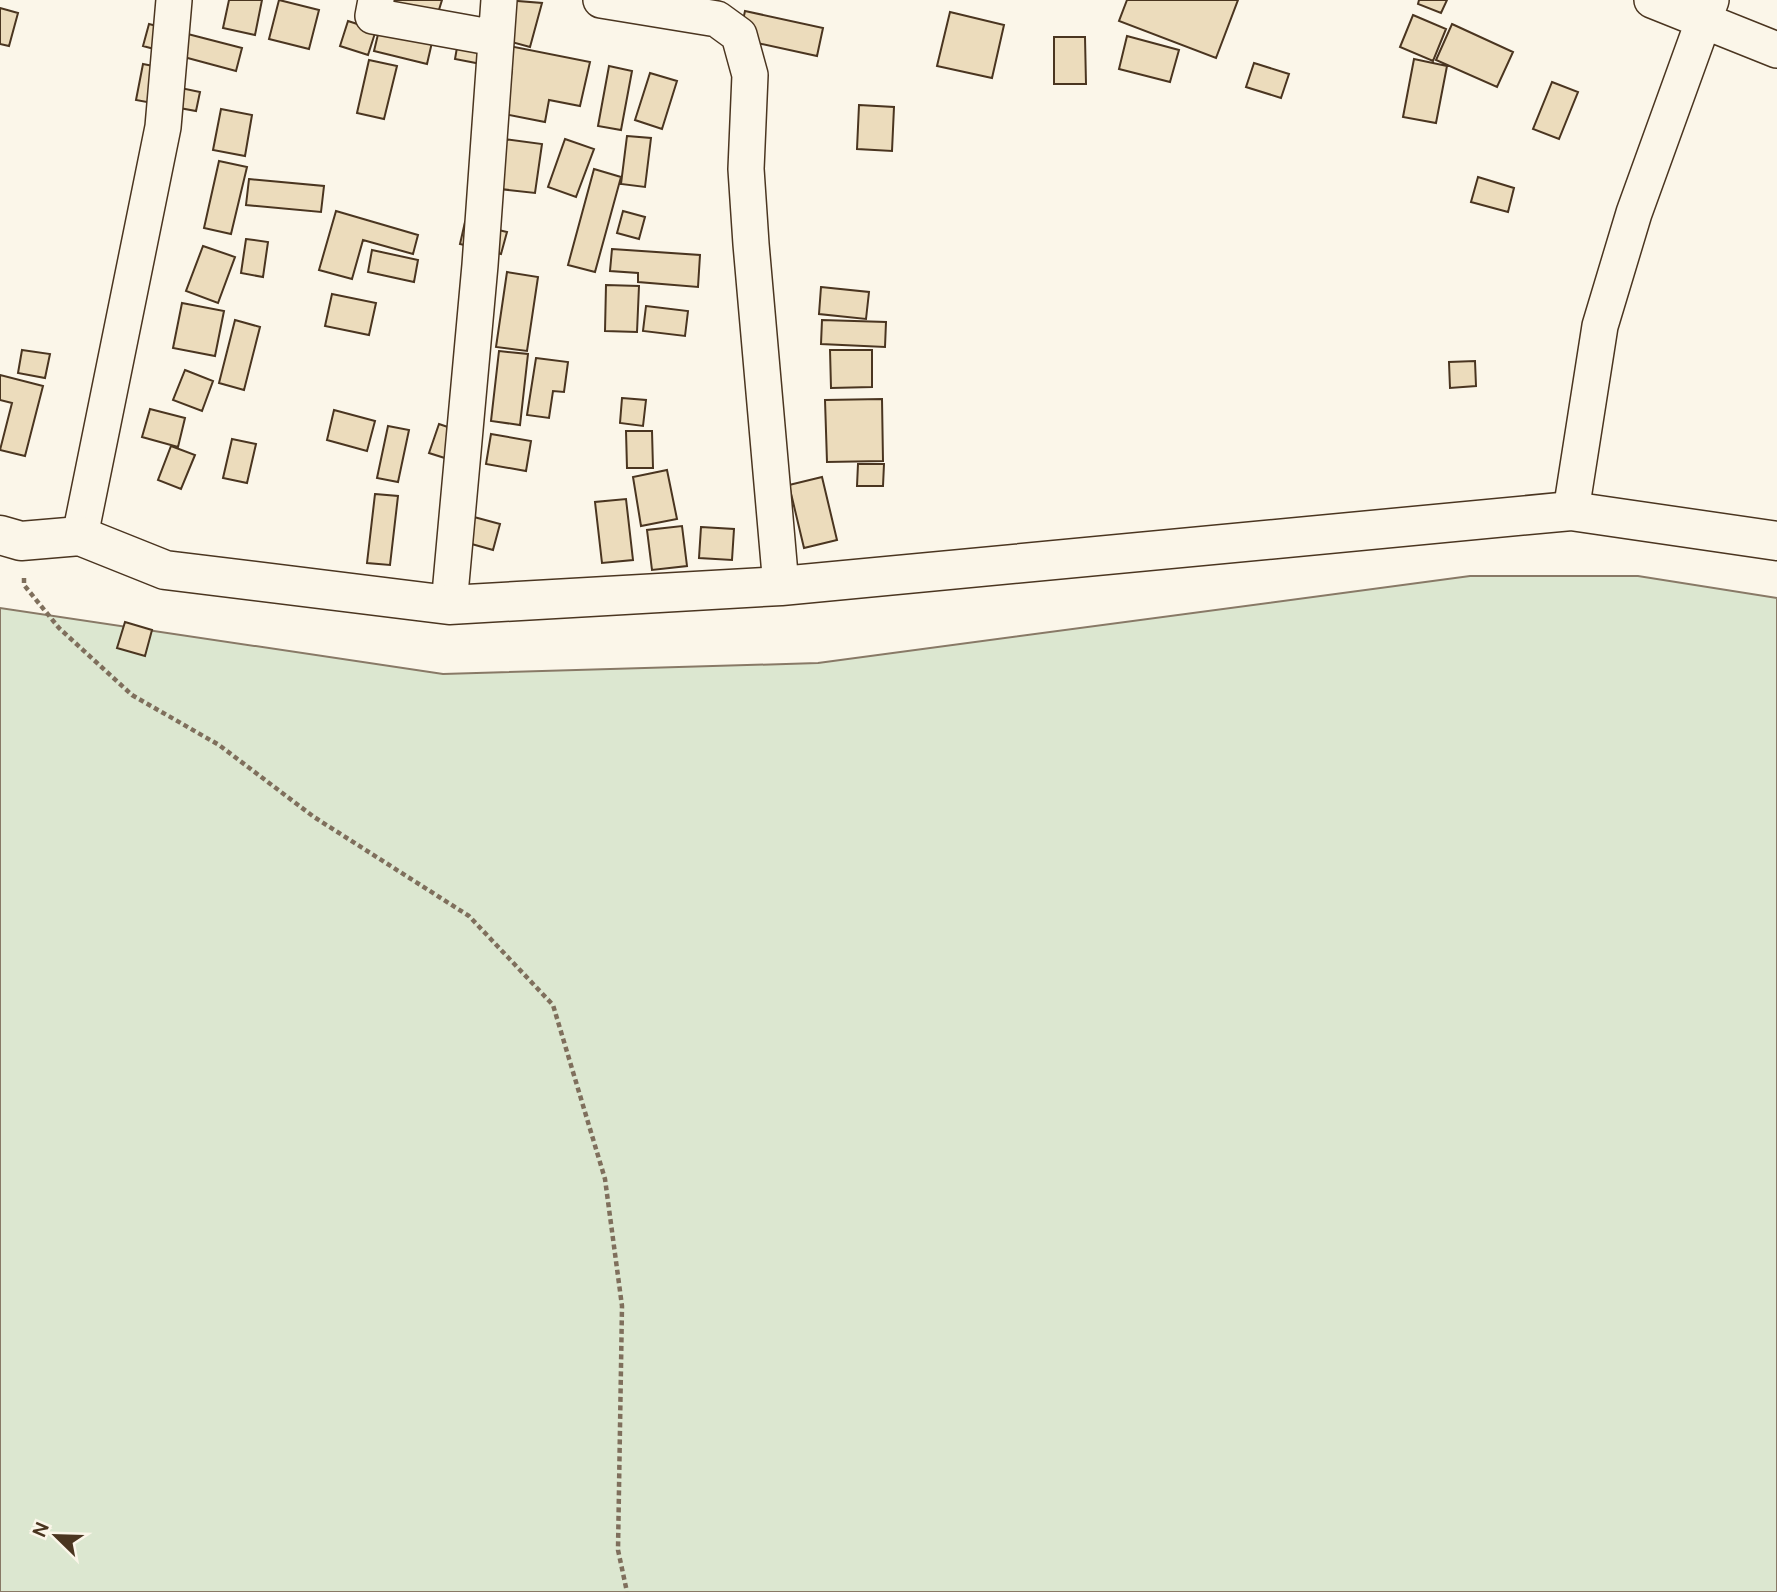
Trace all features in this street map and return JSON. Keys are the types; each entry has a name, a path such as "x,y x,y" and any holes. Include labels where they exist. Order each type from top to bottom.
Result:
{"street":[{"path":"80,537 163,127 174,0"},
{"path":"376,0 373,16 495,38"},
{"path":"449,605 480,265 499,0"},
{"path":"601,0 717,19 739,35 750,75 746,169 781,586"},
{"path":"1652,0 1707,10 1777,50"},
{"path":"1571,511 1600,326 1634,213 1707,10"},
{"path":"10,538 80,537 164,569 449,605 781,586 1571,511 1777,541"}],"path":[{"path":"10,538 24,585 59,628 132,695 219,745 314,817 469,916 552,1004 605,1179 622,1306 618,1550 627,1592"}],"green space":[{"path":"1470,576 1638,576 1777,598 1777,1592 0,1592 0,608 443,674 818,663"}],"building":[{"path":"229,0 262,0 255,35 223,28"},
{"path":"279,0 319,10 309,49 269,39"},
{"path":"394,0 442,0 434,26 390,13"},
{"path":"506,0 542,3 530,47 497,38"},
{"path":"1127,0 1238,0 1216,58 1119,21"},
{"path":"1419,0 1447,0 1441,13 1418,4"},
{"path":"0,8 18,13 9,46 0,44"},
{"path":"745,11 823,28 817,56 739,39"},
{"path":"950,12 1004,25 992,78 937,66"},
{"path":"1413,15 1446,29 1433,61 1400,47"},
{"path":"348,21 376,30 368,55 340,46"},
{"path":"149,24 242,48 236,71 143,46"},
{"path":"1452,24 1513,52 1497,87 1436,60"},
{"path":"380,26 433,38 427,64 374,51"},
{"path":"459,36 590,62 580,106 549,100 545,122 504,114 512,70 455,59"},
{"path":"1127,36 1179,50 1170,82 1119,69"},
{"path":"1054,37 1085,37 1086,84 1054,84"},
{"path":"1414,59 1447,66 1436,123 1403,117"},
{"path":"369,60 397,66 384,119 357,113"},
{"path":"1254,63 1289,74 1281,98 1246,87"},
{"path":"143,64 174,70 171,86 200,92 196,111 136,100"},
{"path":"609,66 632,71 621,130 598,126"},
{"path":"650,73 677,81 662,129 635,120"},
{"path":"1552,82 1578,92 1559,139 1533,129"},
{"path":"859,105 894,107 892,151 857,149"},
{"path":"221,109 252,115 245,156 213,150"},
{"path":"480,136 542,144 535,193 474,186"},
{"path":"627,136 651,138 645,187 621,184"},
{"path":"565,139 594,149 576,197 548,187"},
{"path":"219,161 247,167 231,234 204,228"},
{"path":"594,169 621,177 595,272 568,265"},
{"path":"1478,177 1514,188 1508,212 1471,202"},
{"path":"249,179 324,186 321,212 246,205"},
{"path":"336,211 418,235 413,254 363,240 352,279 319,270"},
{"path":"623,211 645,217 639,239 617,233"},
{"path":"465,222 507,232 501,254 460,244"},
{"path":"246,239 268,242 263,277 241,273"},
{"path":"203,246 235,257 218,303 186,291"},
{"path":"612,249 700,255 698,287 638,282 638,273 610,271"},
{"path":"372,250 418,260 414,282 368,272"},
{"path":"507,272 538,277 527,351 496,347"},
{"path":"606,285 639,286 637,332 605,331"},
{"path":"821,287 869,292 866,319 819,314"},
{"path":"332,294 376,303 369,335 325,326"},
{"path":"182,303 224,311 215,356 173,348"},
{"path":"646,306 688,311 685,336 643,331"},
{"path":"235,320 260,327 244,390 219,383"},
{"path":"822,320 886,322 885,347 821,344"},
{"path":"22,350 50,354 45,378 18,373"},
{"path":"830,350 872,350 872,387 831,388"},
{"path":"499,351 528,354 520,425 491,421"},
{"path":"536,358 568,362 564,392 553,391 549,418 527,415"},
{"path":"1475,361 1476,386 1450,388 1449,362"},
{"path":"185,370 213,381 202,411 173,400"},
{"path":"0,375 43,386 25,456 0,450 12,403 0,400"},
{"path":"622,398 646,400 643,426 620,423"},
{"path":"882,399 883,461 827,462 825,400"},
{"path":"150,409 185,418 178,447 142,437"},
{"path":"334,410 375,421 367,451 327,440"},
{"path":"439,424 480,438 470,466 429,453"},
{"path":"388,426 409,430 398,482 377,478"},
{"path":"626,431 652,431 653,468 627,468"},
{"path":"491,434 531,441 526,471 486,464"},
{"path":"232,439 256,444 247,483 223,478"},
{"path":"171,446 195,455 181,489 158,480"},
{"path":"858,464 884,464 883,486 857,486"},
{"path":"667,470 677,519 641,526 633,477"},
{"path":"822,477 837,540 804,548 789,485"},
{"path":"375,494 398,496 390,565 367,563"},
{"path":"626,499 633,560 602,563 595,502"},
{"path":"474,517 500,524 493,550 468,543"},
{"path":"682,526 687,566 652,570 647,530"},
{"path":"701,527 734,529 732,560 699,558"},
{"path":"125,622 152,630 145,656 117,648"}]}
